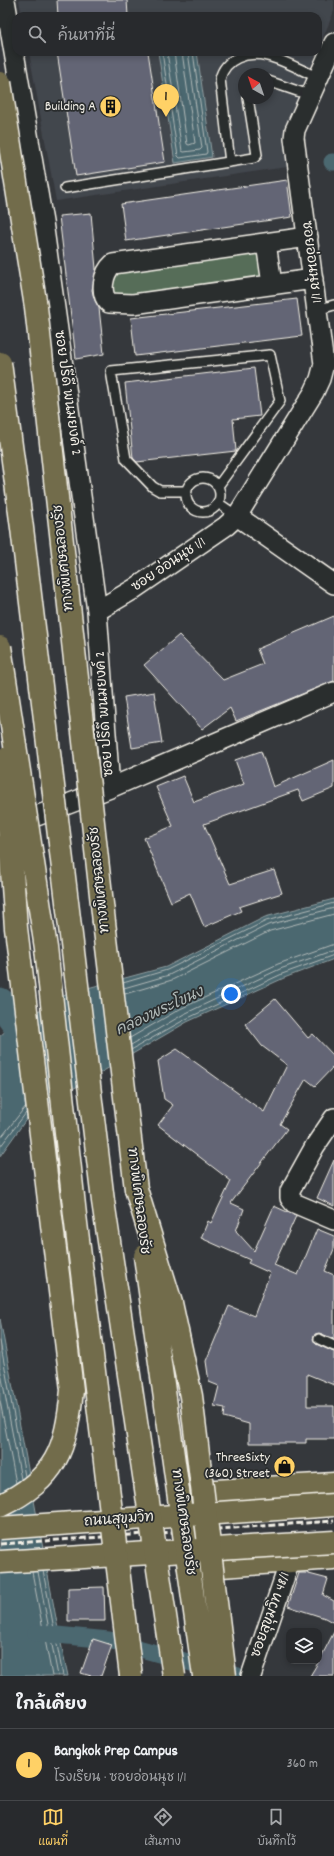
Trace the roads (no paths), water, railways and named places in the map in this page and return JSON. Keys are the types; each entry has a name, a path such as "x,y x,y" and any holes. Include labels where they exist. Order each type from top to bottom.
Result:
{"main road":[{"name":"ทางพิเศษฉลองรัช","path":"0,83 36,307 136,1189 204,1676"},
{"path":"0,363 22,528 103,1201 174,1676"},
{"path":"0,647 46,948 76,1222 131,1676"},
{"path":"0,701 16,928 72,1390 68,1424 60,1449 50,1469 35,1485 0,1506"},
{"path":"136,1189 171,1303 191,1396 225,1676"},
{"path":"334,1484 199,1492 207,1567 334,1558"},
{"name":"ถนนสุขุมวิท","path":"0,1528 334,1505"},
{"path":"0,1562 334,1542"}],"street":[{"name":"ซอย ปรีดี พนมยงค์ 2","path":"5,0 12,41"},
{"name":"ซอยอ่อนนุช 1/1","path":"237,516 314,392 329,361 325,307 313,278 294,138 295,130 312,96 334,43"},
{"name":"ซอย ปรีดี พนมยงค์ 2","path":"15,56 43,222 98,612 110,788"},
{"path":"308,238 113,264 107,269 104,277 105,300 114,304 133,304 313,278"},
{"path":"266,243 272,284"},
{"name":"ซอย อ่อนนุช 1/1","path":"98,612 213,535 237,516"},
{"path":"237,516 334,584"},
{"name":"ซอย ปรีดี พนมยงค์ 2","path":"0,830 110,788 334,692"},
{"path":"334,1118 315,1146 290,1191 290,1198 294,1203 334,1220"},
{"name":"ซอยสุขุมวิท 48/1","path":"251,1672 290,1561"}],"lane":[{"path":"230,162 220,79 222,69 228,62 245,56"},
{"path":"267,56 319,78"},
{"path":"274,83 312,96"},
{"path":"65,188 254,158 257,155 249,104"},
{"path":"187,491 160,491 153,487 126,459 111,371 270,355 280,401 218,486"},
{"path":"204,478 214,482 218,486 220,492 218,503 210,510 195,510 188,502 187,491 193,482 204,478"},
{"path":"218,503 237,516"},
{"path":"319,1339 334,1346"}],"water":[{"path":"159,56 198,56 212,157 175,163"},
{"name":"คลองพระโขนง","path":"334,899 334,959 284,978 187,1022 30,1114 0,1156 0,1036 25,1014 31,1015 69,993 166,967 265,917"},
{"path":"0,1319 59,1634 68,1676 0,1676"}],"waterway":[{"path":"0,1002 38,1054"},
{"path":"36,1633 109,1640 238,1676"}],"railway":[{"path":"0,1544 334,1521"},
{"path":"0,1557 334,1532"}],"place":[{"name":"Building A","path":"111,107"},
{"name":"Bangkok Prep Campus","path":"166,117"},
{"name":"ThreeSixty (360) Street","path":"285,1466"}]}
